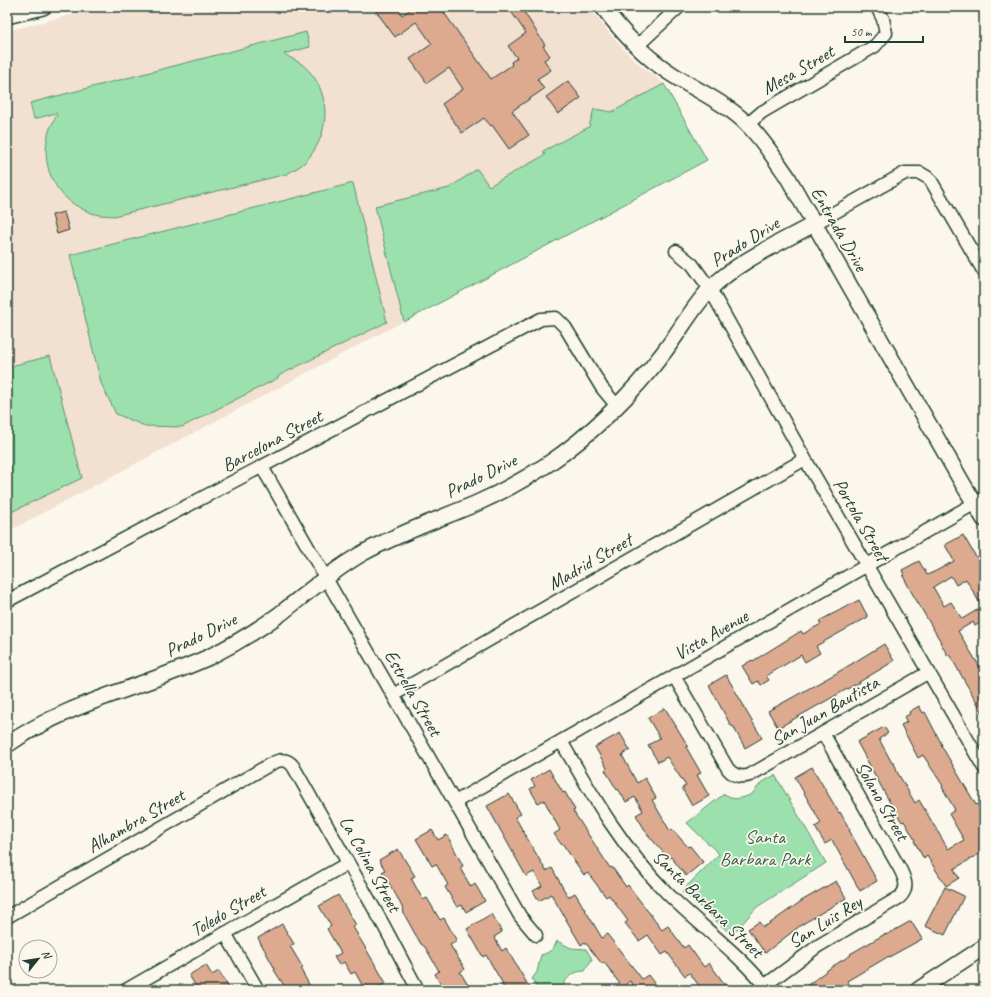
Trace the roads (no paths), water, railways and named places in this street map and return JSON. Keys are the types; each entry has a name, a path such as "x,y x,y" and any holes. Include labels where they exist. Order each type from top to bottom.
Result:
{"street":[{"path":"7,16 44,7"},
{"name":"Entrada Drive","path":"603,7 637,46 666,70 727,108 748,124 766,146 787,176 963,484 979,500 984,519"},
{"path":"637,46 678,7"},
{"name":"Mesa Street","path":"748,124 762,112 875,46 886,33 883,19 877,7"},
{"name":"Prado Drive","path":"7,745 47,721 85,703 172,673 211,656 258,629 361,555 395,536 476,503 516,483 550,462 580,440 640,382 666,350 688,316 710,289 733,269 905,173 920,173 930,179 983,270"},
{"name":"Portola Street","path":"676,251 692,264 710,289 805,459 984,768"},
{"name":"Barcelona Street","path":"7,601 541,319 556,318 565,327 602,388 616,405"},
{"name":"Madrid Street","path":"393,696 805,459"},
{"name":"Estrella Street","path":"262,467 520,916 536,935"},
{"name":"Vista Avenue","path":"455,802 867,566 979,500"},
{"name":"San Juan Bautista","path":"674,676 725,764 731,773 738,776 750,775 929,672"},
{"name":"Solano Street","path":"822,733 903,875 906,883 905,889"},
{"name":"Santa Barbara Street","path":"561,741 608,820 632,854 666,892 737,957 766,988"},
{"name":"Alhambra Street","path":"7,917 269,765 278,760 285,760"},
{"name":"La Colina Street","path":"285,760 293,766 418,990"},
{"name":"Toledo Street","path":"126,990 348,863"},
{"name":"San Luis Rey","path":"766,988 818,946 900,897 905,889"},
{"path":"225,933 258,990"},
{"path":"924,988 984,947"}],"park label":[{"name":"Santa Barbara Park","path":"765,848"}]}
